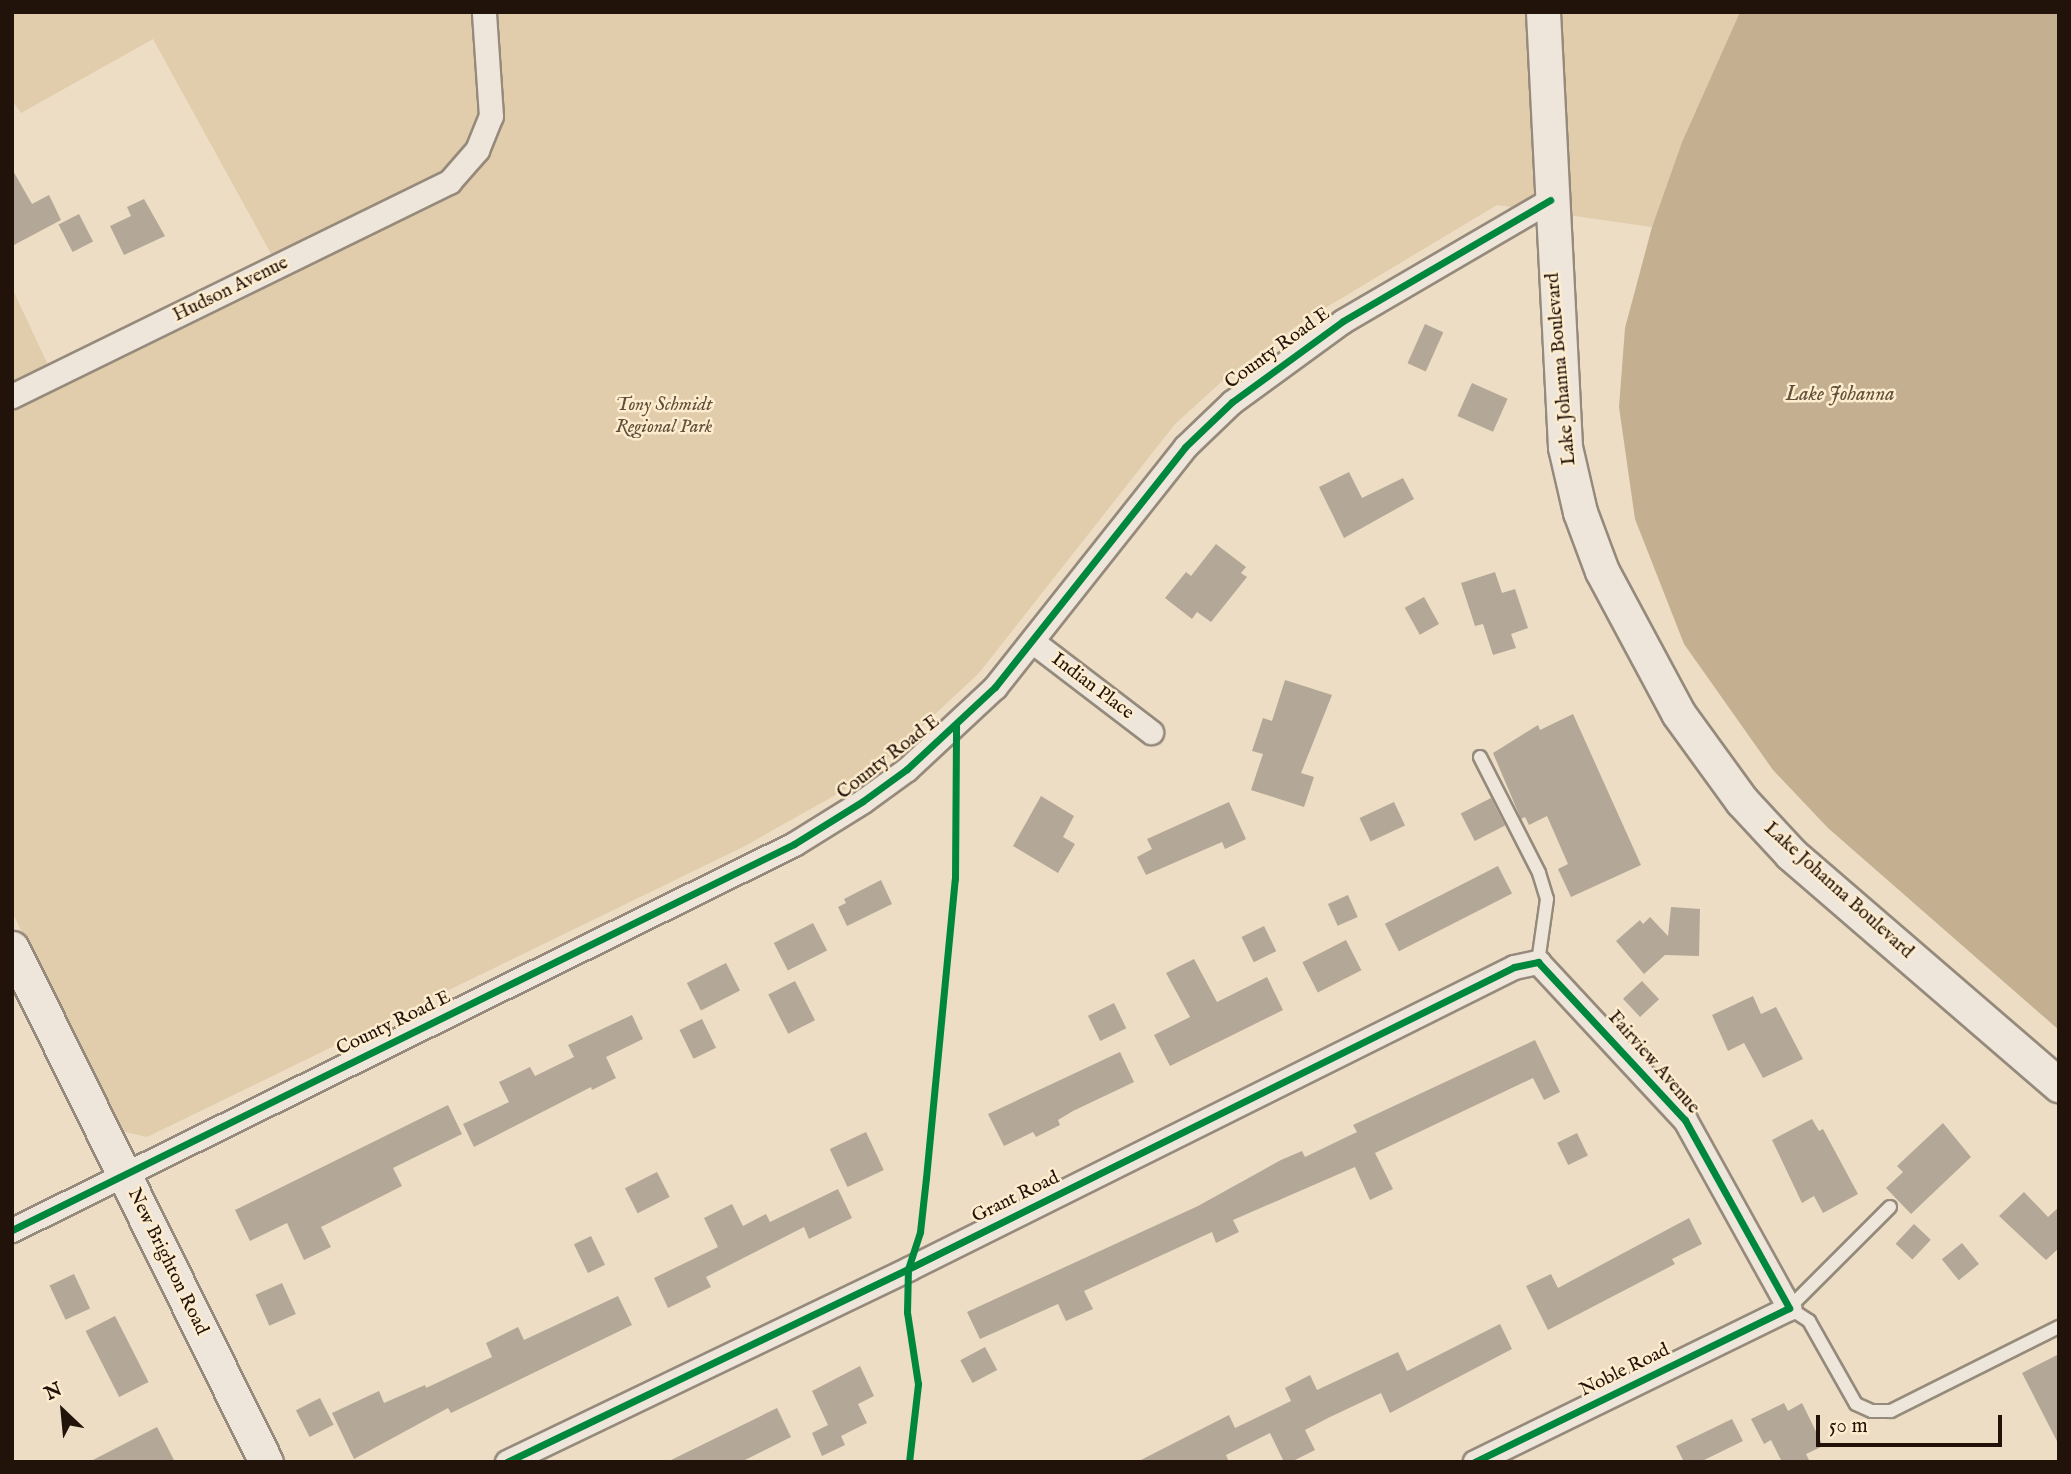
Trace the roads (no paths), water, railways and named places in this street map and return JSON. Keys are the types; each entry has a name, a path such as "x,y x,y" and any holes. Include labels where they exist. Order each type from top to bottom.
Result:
{"street":[{"name":"Hudson Avenue","path":"12,396 449,182 477,150 491,116 484,12"},
{"name":"Lake Johanna Boulevard","path":"1543,12 1550,200 1565,447 1580,512 1602,572 1655,674 1703,751 1791,854 2059,1085"},
{"name":"County Road E","path":"12,1230 814,832 907,769 995,687 1185,447 1232,402 1343,321 1550,200"},
{"name":"Indian Place","path":"1032,641 1151,732"},
{"name":"New Brighton Road","path":"12,948 266,1462"},
{"name":"Fairview Avenue","path":"1538,962 1685,1120 1789,1308"},
{"name":"Grant Road","path":"507,1462 908,1269 1514,967 1538,962"},
{"name":"Noble Road","path":"1475,1462 1789,1308"}],"lane":[{"path":"1480,757 1539,873 1547,899 1538,962"},
{"path":"1890,1207 1789,1308 1809,1321 1856,1404 1872,1411 1891,1411 2059,1327"}],"water":[{"name":"Lake Johanna","path":"1740,12 2059,12 2059,1030 1828,828 1773,770 1684,644 1635,519 1619,407 1625,328 1652,227 1682,142"}],"park label":[{"name":"Tony Schmidt Regional Park","path":"664,417"}]}
